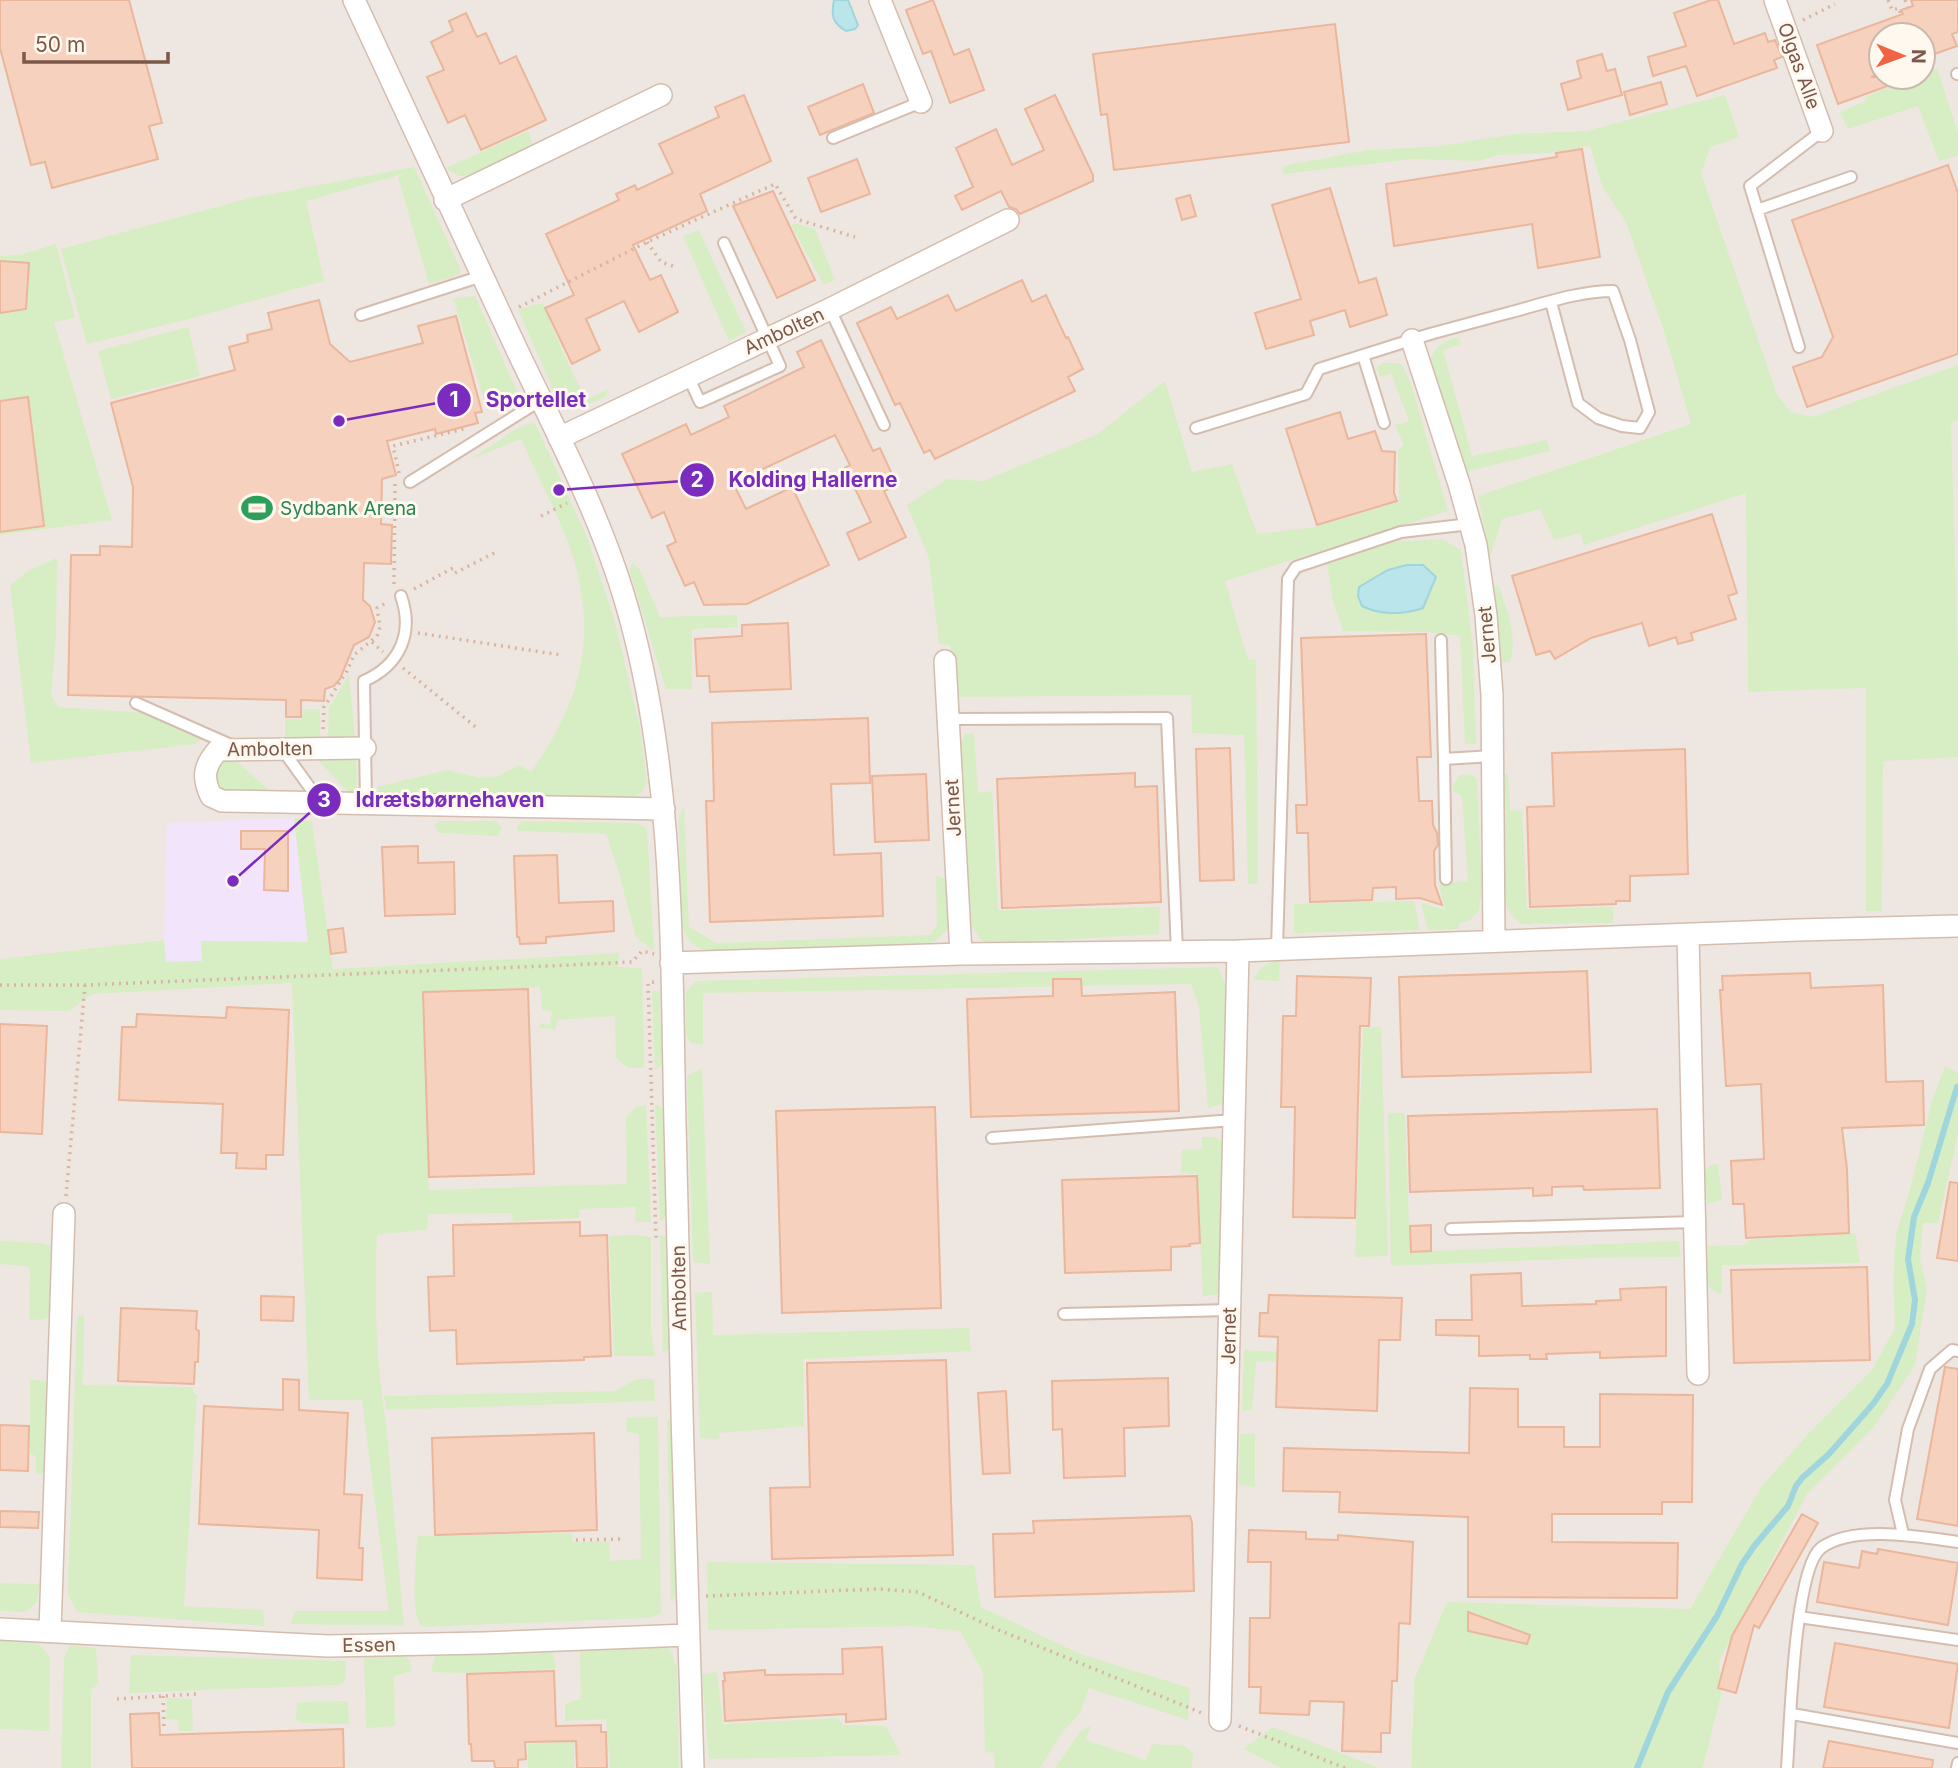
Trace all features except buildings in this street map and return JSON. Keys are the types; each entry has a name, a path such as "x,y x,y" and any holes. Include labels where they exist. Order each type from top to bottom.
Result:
{"street":[{"name":"Ambolten","path":"354,0 445,200 585,494 611,558 639,652 656,736 664,808 671,963 693,1768"},
{"path":"880,0 921,102"},
{"name":"Olgas Alle","path":"1775,0 1822,131"},
{"path":"445,200 661,95"},
{"name":"Ambolten","path":"559,438 830,309 1008,220"},
{"name":"Jernet","path":"1412,340 1476,545 1486,615 1492,695 1494,940"},
{"name":"Jernet","path":"945,661 961,954"},
{"name":"Ambolten","path":"365,748 218,750 206,764 204,782 211,796 222,801 664,808"},
{"path":"671,963 961,954 1238,951 1494,940 1958,926"},
{"path":"1688,934 1698,1374"},
{"name":"Jernet","path":"1220,1720 1238,951"},
{"path":"50,1631 64,1214"},
{"name":"Essen","path":"0,1629 328,1646 688,1635"}],"lane":[{"path":"833,138 921,102"},
{"path":"1799,347 1750,186 1822,131"},
{"path":"1757,210 1851,177"},
{"path":"688,376 700,402 780,366 724,243"},
{"path":"361,315 482,276"},
{"path":"1196,428 1306,394 1319,369 1551,302 1594,291 1613,291 1630,340 1649,412 1640,428 1622,426 1598,418 1578,403 1551,302"},
{"path":"830,309 884,425"},
{"path":"1367,354 1384,424"},
{"path":"410,482 541,400"},
{"path":"1277,949 1288,579 1296,567 1401,532 1470,524"},
{"path":"366,804 363,681 375,676 394,660 404,641 405,607 397,598"},
{"path":"1441,640 1446,879"},
{"path":"136,703 240,749"},
{"path":"948,719 1167,718 1177,951"},
{"path":"282,748 321,803"},
{"path":"1444,758 1493,756"},
{"path":"992,1138 1234,1121"},
{"path":"1451,1230 1694,1222"},
{"path":"1064,1314 1230,1310"},
{"path":"1903,1534 1895,1500 1908,1429 1930,1370 1952,1350 1958,1351"},
{"path":"1787,1768 1799,1617 1806,1573 1820,1548 1851,1536 1903,1534 1958,1542"},
{"path":"1799,1617 1958,1640"},
{"path":"1791,1714 1958,1743"},
{"path":"1957,1768 1958,1763"}],"path":[{"path":"1888,0 1892,10 1899,8 1901,15"},
{"path":"1905,0 1908,8"},
{"path":"1786,29 1835,4"},
{"path":"501,316 648,242 775,184 796,219 855,237"},
{"path":"648,242 661,262 676,267"},
{"path":"397,598 394,486 399,473 393,446 478,425"},
{"path":"541,516 585,494"},
{"path":"323,748 324,707 348,671 354,655 372,642 380,627 377,608 498,551"},
{"path":"406,631 561,655"},
{"path":"372,642 477,728"},
{"path":"0,985 85,985 632,962 642,951 671,963"},
{"path":"64,1214 85,985"},
{"path":"576,1540 622,1539"},
{"path":"687,1597 878,1589 918,1592 994,1628 1345,1768"},
{"path":"117,1699 196,1694"},
{"path":"163,1696 164,1731"}],"shaded area":[{"path":"0,0 1958,0 1958,1768 1703,1768 1721,1696 1414,1680 1411,1768 1380,1768 1273,1728 1243,1749 1280,1768 0,1768"},
{"path":"294,818 308,942 201,941 203,961 165,962 167,823"}],"green space":[{"path":"1937,68 1958,133 1958,156 1939,161 1918,106 1848,129 1840,112 1866,101 1867,96 1880,91 1937,91"},
{"path":"1725,95 1739,137 1710,147 1701,173 1777,395 1791,412 1812,417 1958,365 1958,421 1951,423 1958,757 1883,761 1882,911 1866,911 1866,688 1748,692 1746,493 1584,545 1580,533 1554,540 1540,509 1502,519 1490,557 1478,496 1691,424 1665,334 1626,222 1602,186 1590,146 1548,153 1499,155 1477,161 1414,159 1283,174 1283,166 1368,150 1442,146 1515,134 1586,131"},
{"path":"528,131 533,146 472,176 459,176 446,168"},
{"path":"414,167 460,268 460,274 429,284 398,177 403,174 306,201 324,281 87,344 61,249 250,198"},
{"path":"795,223 815,229 835,280 824,285 791,225"},
{"path":"699,230 746,332 729,341 683,236"},
{"path":"56,244 75,318 54,322 112,520 0,535 0,256 23,254"},
{"path":"475,296 518,394 512,401 487,410 453,298"},
{"path":"542,303 571,370 587,399 607,390 607,396 575,410 559,403 518,309"},
{"path":"188,327 200,376 111,399 98,351"},
{"path":"1458,337 1461,344 1443,350 1472,456 1547,440 1550,451 1469,471 1463,469 1430,362 1440,345"},
{"path":"1383,363 1403,366 1412,387 1448,511 1225,581 1248,660 1256,659 1258,883 1248,884 1244,735 1192,733 1191,695 957,697 950,645 939,644 929,558 907,505 947,479 982,481 1096,435 1165,381 1192,472 1232,464 1257,534 1315,527 1399,502 1398,450 1404,445 1395,425 1409,421 1391,373 1380,377 1377,367"},
{"path":"534,421 587,537 615,622 640,728 647,783 640,794 628,798 380,794 377,787 447,770 481,778 498,776 519,765 531,772 562,720 573,694 584,640 584,612 571,551 554,509 521,439 469,460 513,431"},
{"path":"1442,539 1461,550 1473,647 1476,744 1465,744 1460,636 1430,632 1343,631 1333,601 1327,563 1393,542"},
{"path":"57,558 56,637 51,695 58,707 151,713 193,732 202,739 195,744 31,763 10,585 31,569"},
{"path":"632,562 640,570 660,617 737,615 737,627 692,629 692,689 666,689 630,572"},
{"path":"1496,585 1499,586 1510,624 1513,643 1510,662 1502,662 1492,590"},
{"path":"349,675 355,739 328,738 329,708"},
{"path":"303,709 320,709 320,739 285,738 285,719 302,719"},
{"path":"974,733 978,793 992,791 998,910 1160,907 1159,934 992,944 981,940 972,927 959,746 965,734"},
{"path":"232,757 271,792 231,791 209,781 220,762"},
{"path":"317,759 356,760 355,795 351,795"},
{"path":"1470,774 1477,780 1482,888 1479,911 1470,920 1459,924 1458,929 1428,930 1421,903 1445,910 1439,884 1468,881 1462,796 1454,792 1453,785 1460,775"},
{"path":"1502,774 1508,774 1510,810 1522,811 1527,909 1613,907 1613,923 1522,924 1513,917 1505,903"},
{"path":"684,806 689,927 716,943 931,935 937,924 936,876 944,878 947,883 949,927 939,938 926,946 710,953 691,942 681,922 679,816"},
{"path":"294,818 312,822 333,969 619,953 618,967 642,968 644,1068 628,1068 616,1058 615,1016 557,1020 556,1029 540,1028 540,1024 550,1024 552,1011 542,1010 540,987 423,993 429,1190 627,1184 626,1117 637,1106 646,1106 651,1222 635,1222 636,1207 579,1209 579,1218 513,1221 512,1213 428,1214 427,1229 377,1235 378,1353 404,1626 291,1624 294,1611 389,1611 362,1400 309,1400 292,983 92,994 69,1011 0,1010 0,959 164,940 166,962 202,961 201,941 308,942"},
{"path":"438,821 496,821 502,828 498,836 439,833 435,827"},
{"path":"522,821 638,823 647,829 654,951 636,937 606,834 518,831 517,826"},
{"path":"1414,901 1420,930 1294,933 1294,904"},
{"path":"1280,960 1279,981 1253,980 1264,966"},
{"path":"1218,967 1226,986 1223,1104 1208,1108 1199,1007 1191,984 703,993 703,1045 691,1043 686,1035 686,992 696,981"},
{"path":"652,991 659,991 663,1063 655,1070"},
{"path":"1381,1027 1388,1256 1355,1257 1363,1028"},
{"path":"1945,1066 1958,1073 1958,1133 1938,1223 1923,1223 1920,1259 1927,1289 1915,1365 1873,1428 1807,1494 1719,1661 1721,1696 1703,1768 1411,1768 1414,1680 1447,1602 1690,1609 1762,1486 1809,1433 1872,1370 1895,1328 1893,1281 1896,1234 1932,1101"},
{"path":"702,1068 710,1264 693,1262 687,1076"},
{"path":"655,1104 664,1109 667,1216 660,1221"},
{"path":"1388,1113 1405,1113 1410,1252 1679,1241 1681,1257 1391,1266"},
{"path":"1202,1137 1215,1137 1224,1143 1220,1294 1203,1296 1197,1174 1181,1173 1182,1150 1202,1149"},
{"path":"1712,1164 1718,1164 1722,1200 1707,1204 1705,1170"},
{"path":"1855,1233 1860,1263 1722,1265 1722,1294 1708,1286 1708,1246 1741,1245 1747,1244 1749,1240"},
{"path":"660,1235 667,1238 670,1349 663,1353"},
{"path":"609,1236 651,1237 651,1332 655,1356 614,1356"},
{"path":"0,1241 41,1243 55,1247 54,1309 46,1319 29,1320 30,1267 0,1264"},
{"path":"712,1292 713,1335 969,1328 971,1351 803,1359 804,1426 719,1433 720,1439 700,1438 695,1293"},
{"path":"84,1315 83,1385 193,1387 194,1394 197,1394 184,1606 263,1610 265,1626 77,1612 68,1595 77,1316"},
{"path":"1244,1350 1323,1354 1322,1360 1256,1362 1252,1410 1242,1411"},
{"path":"30,1379 49,1382 46,1466 44,1472 36,1475 36,1456 30,1454"},
{"path":"636,1379 654,1379 655,1401 386,1410 384,1396 615,1391"},
{"path":"658,1417 661,1613 650,1618 422,1627 418,1620 415,1597 417,1536 572,1533 572,1542 609,1541 610,1561 641,1559 639,1434 627,1432 626,1418"},
{"path":"667,1419 673,1421 679,1587 671,1603"},
{"path":"1240,1434 1255,1434 1255,1487 1239,1485"},
{"path":"707,1562 974,1565 981,1607 1080,1654 1190,1688 1188,1720 1089,1688 1080,1713 1061,1734 1040,1768 995,1768 994,1753 985,1752 983,1672 960,1631 911,1626 708,1630"},
{"path":"0,1583 39,1584 37,1602 26,1612 0,1611"},
{"path":"0,1641 38,1643 50,1657 49,1731 0,1729"},
{"path":"647,1644 670,1649 677,1668 679,1768 610,1768 606,1719 565,1721 565,1704 581,1699 580,1651"},
{"path":"70,1645 96,1648 98,1684 91,1690 91,1768 61,1768 64,1658"},
{"path":"552,1650 556,1669 431,1672 435,1657 444,1654"},
{"path":"404,1653 412,1671 394,1676 395,1726 366,1728 364,1658 369,1654"},
{"path":"131,1655 346,1661 345,1681 337,1685 129,1693"},
{"path":"717,1672 723,1724 838,1718 843,1725 886,1726 901,1755 709,1759 702,1674"},
{"path":"167,1698 192,1699 193,1731 179,1731 178,1720 166,1719"},
{"path":"348,1701 349,1724 303,1723 296,1720 297,1702"},
{"path":"1091,1725 1086,1740 1146,1760 1152,1744 1184,1746 1193,1753 1192,1768 1055,1768 1080,1732"},
{"path":"1273,1727 1380,1768 1280,1768 1243,1749"},
{"path":"559,1736 574,1736 574,1768 528,1768 528,1744 558,1742"}],"water":[{"path":"834,0 848,0 858,25 855,29 846,31 835,22"},
{"path":"1407,565 1423,565 1436,577 1423,608 1392,613 1362,606 1358,596 1359,587 1388,570"}],"waterway":[{"path":"1637,1768 1668,1692 1717,1616 1742,1564 1788,1506 1802,1478 1829,1454 1887,1384 1912,1324 1915,1300 1908,1259 1914,1217 1928,1183 1957,1087"}],"place":[{"name":"Sportellet","path":"339,421"},
{"name":"Kolding Hallerne","path":"559,490"},
{"name":"Sydbank Arena","path":"257,508"},
{"name":"Idrætsbørnehaven","path":"233,881"}]}
